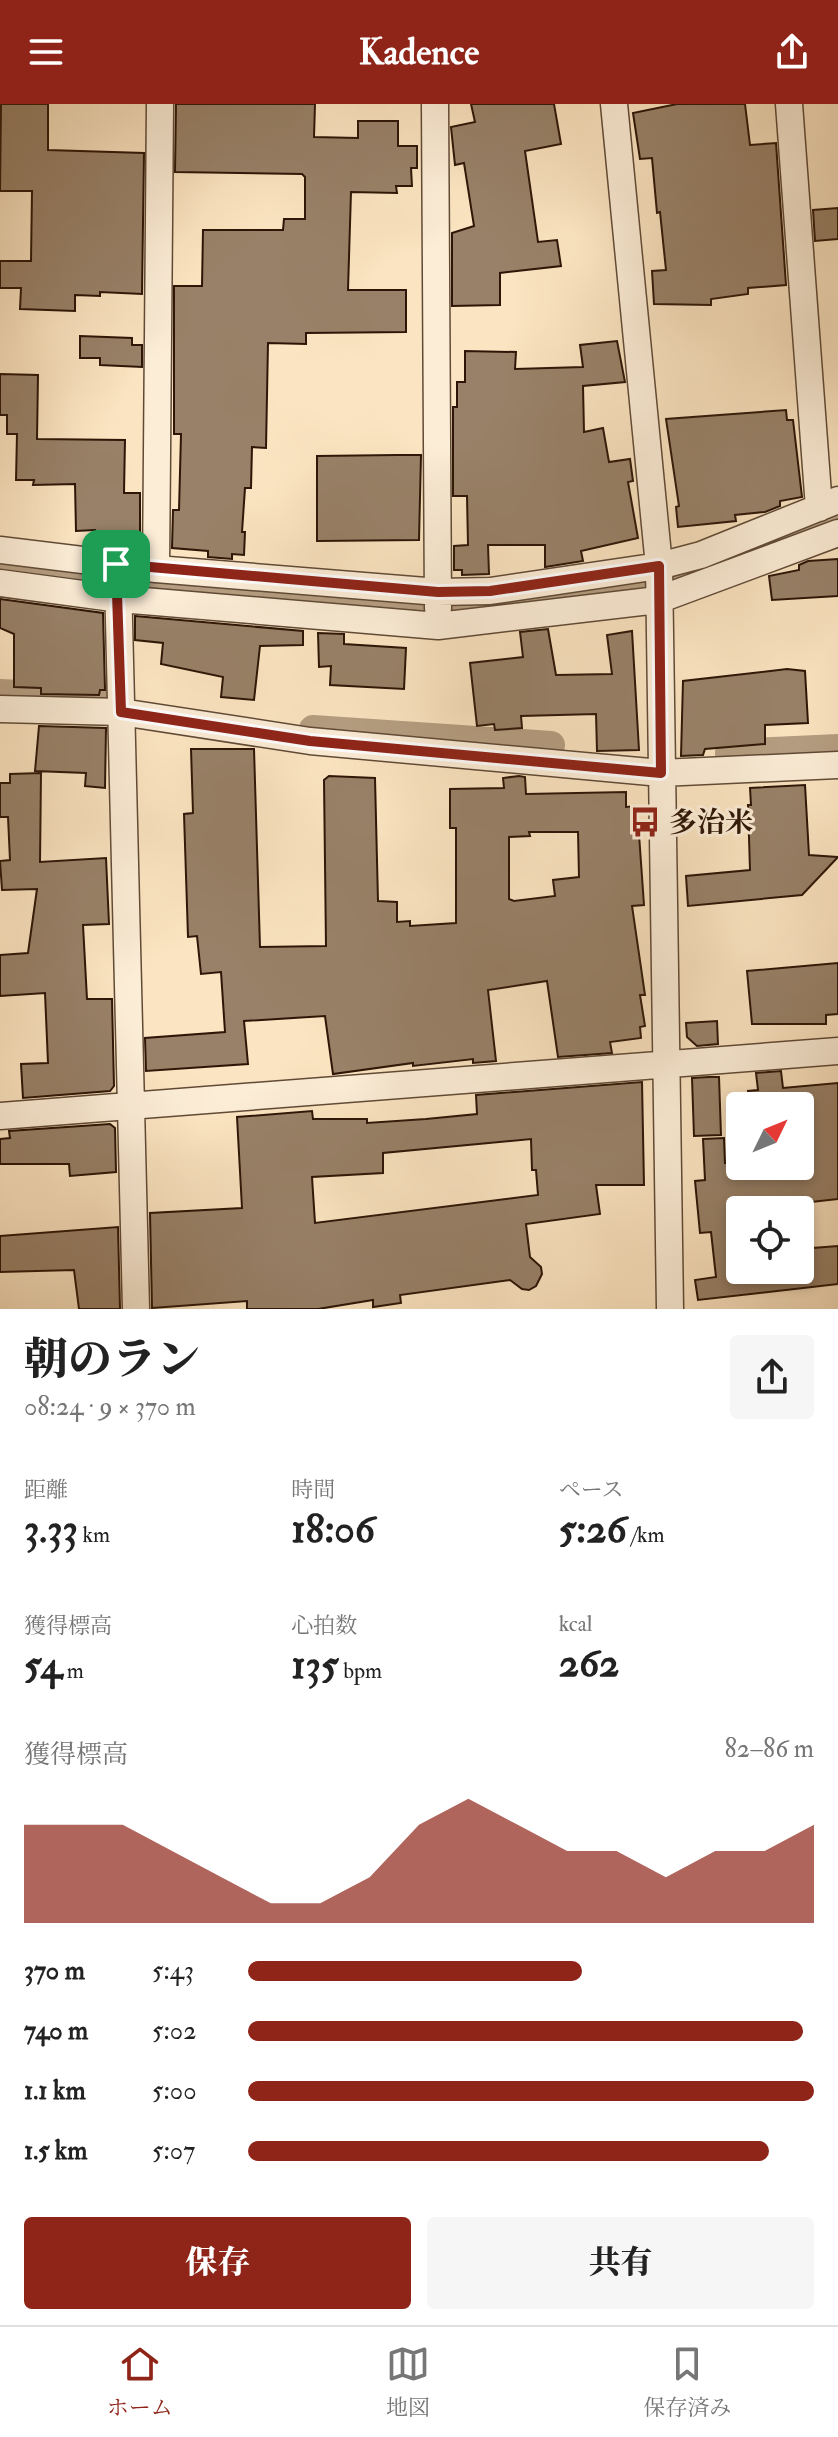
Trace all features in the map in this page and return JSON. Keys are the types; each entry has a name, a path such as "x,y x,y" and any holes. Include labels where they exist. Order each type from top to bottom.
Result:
{"street":[{"path":"156,569 160,104"},
{"path":"435,104 438,609"},
{"path":"614,104 659,584 669,1065 670,1309"},
{"path":"659,584 701,555 829,504 789,104"},
{"path":"0,583 118,581 438,609 490,591 709,585 838,533"},
{"path":"0,550 118,581 156,569 438,609"},
{"path":"118,581 136,1309"},
{"path":"0,709 121,712 310,741 661,773 838,765"},
{"path":"0,1116 838,1051"}],"building":[{"path":"1,104 48,104 48,150 144,153 142,294 100,292 100,296 75,295 75,311 20,309 21,288 0,288 0,261 31,261 32,191 0,191"},
{"path":"176,104 315,104 314,137 358,138 358,121 398,121 398,146 417,146 417,168 411,168 412,186 396,186 397,193 351,192 348,290 406,290 406,332 306,333 306,344 268,343 266,448 252,447 251,488 245,488 244,555 232,554 232,559 208,557 208,551 172,548 173,510 179,510 181,434 174,434 174,286 202,286 203,230 283,230 284,219 305,219 305,177 302,174 175,172"},
{"path":"471,104 554,104 561,144 525,151 538,242 557,240 561,266 500,273 500,305 452,306 452,233 474,226 464,163 455,165 451,127 475,122"},
{"path":"677,104 745,104 750,145 776,143 786,285 748,288 748,294 711,299 711,305 654,304 652,271 666,270 660,212 657,213 652,158 640,159 633,113"},
{"path":"838,208 838,239 815,241 813,210"},
{"path":"80,336 132,338 132,345 142,345 142,367 100,365 100,358 80,358"},
{"path":"617,341 625,382 583,386 584,432 603,428 609,462 630,459 633,481 628,482 638,538 581,551 583,561 545,567 545,545 488,545 489,574 462,575 462,570 454,570 454,546 468,545 467,496 453,496 453,407 457,407 457,382 465,382 465,351 516,352 515,369 583,367 580,345"},
{"path":"0,374 38,375 37,439 125,440 124,493 140,493 140,534 95,535 95,530 76,531 75,484 33,485 34,480 16,480 17,434 7,434 7,415 0,415"},
{"path":"786,410 787,420 793,420 802,497 780,501 780,506 765,512 735,515 736,521 678,527 676,507 679,506 666,419"},
{"path":"421,455 419,540 317,541 317,456"},
{"path":"838,559 838,596 772,600 769,576 799,570 799,565 808,561"},
{"path":"0,599 103,613 105,690 100,690 99,695 41,694 41,688 14,687 14,634 0,628"},
{"path":"135,616 303,631 303,645 260,646 254,700 221,697 223,677 161,664 163,643 135,640"},
{"path":"548,629 556,675 612,674 607,635 632,631 639,750 597,751 596,714 521,716 522,728 495,730 494,724 477,726 470,663 523,657 520,632"},
{"path":"318,633 344,634 344,644 406,648 404,689 330,685 331,666 319,667"},
{"path":"787,669 805,671 808,723 765,725 765,744 705,749 703,755 681,756 683,681"},
{"path":"39,726 106,728 105,788 85,786 86,773 35,771"},
{"path":"191,749 254,749 260,947 326,946 324,780 329,776 375,778 378,901 397,902 397,922 410,921 410,926 456,923 456,828 450,828 450,789 504,788 503,778 519,776 525,777 526,794 626,792 626,807 637,806 644,905 632,906 645,995 640,995 645,1026 640,1027 641,1038 610,1042 612,1053 558,1057 547,981 488,990 496,1061 473,1063 473,1059 413,1066 413,1063 333,1074 325,1016 244,1021 248,1064 146,1071 145,1038 225,1032 221,972 201,974 197,936 188,937 184,814 193,813","holes":["529,832 578,832 579,877 553,880 555,896 509,899 509,837 530,836"]},
{"path":"41,773 40,862 106,858 109,924 83,925 87,999 112,999 114,1086 110,1091 23,1098 21,1064 48,1063 45,993 0,996 0,955 28,953 37,889 2,890 0,861 10,860 8,817 0,817 0,783 10,783 10,774"},
{"path":"805,785 809,855 838,857 802,895 688,906 686,876 750,870 750,788"},
{"path":"838,963 838,1014 826,1015 826,1024 752,1024 747,971"},
{"path":"717,1021 718,1044 697,1046 687,1037 686,1023"},
{"path":"781,1071 783,1088 838,1083 838,1199 814,1202 814,1196 726,1196 726,1284 814,1284 814,1248 838,1246 838,1284 698,1300 695,1280 716,1277 711,1232 700,1233 695,1181 705,1180 703,1139 724,1138 726,1180 814,1180 814,1092 748,1092 758,1090 756,1073"},
{"path":"719,1077 721,1135 694,1136 692,1078"},
{"path":"642,1082 644,1185 596,1185 600,1214 526,1224 530,1257 541,1267 542,1274 536,1286 529,1290 522,1289 510,1280 400,1295 401,1303 373,1307 373,1300 318,1309 247,1309 247,1301 152,1308 150,1213 242,1208 237,1117 312,1111 313,1119 367,1119 367,1123 426,1119 477,1114 476,1095","holes":["531,1139 532,1170 536,1170 538,1195 315,1223 312,1177 383,1173 383,1153"]},
{"path":"110,1124 115,1128 116,1172 70,1176 69,1164 0,1164 0,1139 10,1138 9,1131"},
{"path":"118,1227 120,1309 79,1309 74,1270 0,1272 0,1236"}],"waterway":[{"path":"786,539 838,519"},
{"path":"0,567 308,602 429,608 487,607 684,579"},
{"path":"0,693 106,698"},
{"path":"313,729 551,745"},
{"path":"729,753 838,748"}],"place":[{"name":"多治米","path":"645,822"}],"route":[{"path":"116,564 438,592 490,591 659,566 661,773 310,741 121,712 120,599 116,564"}]}
